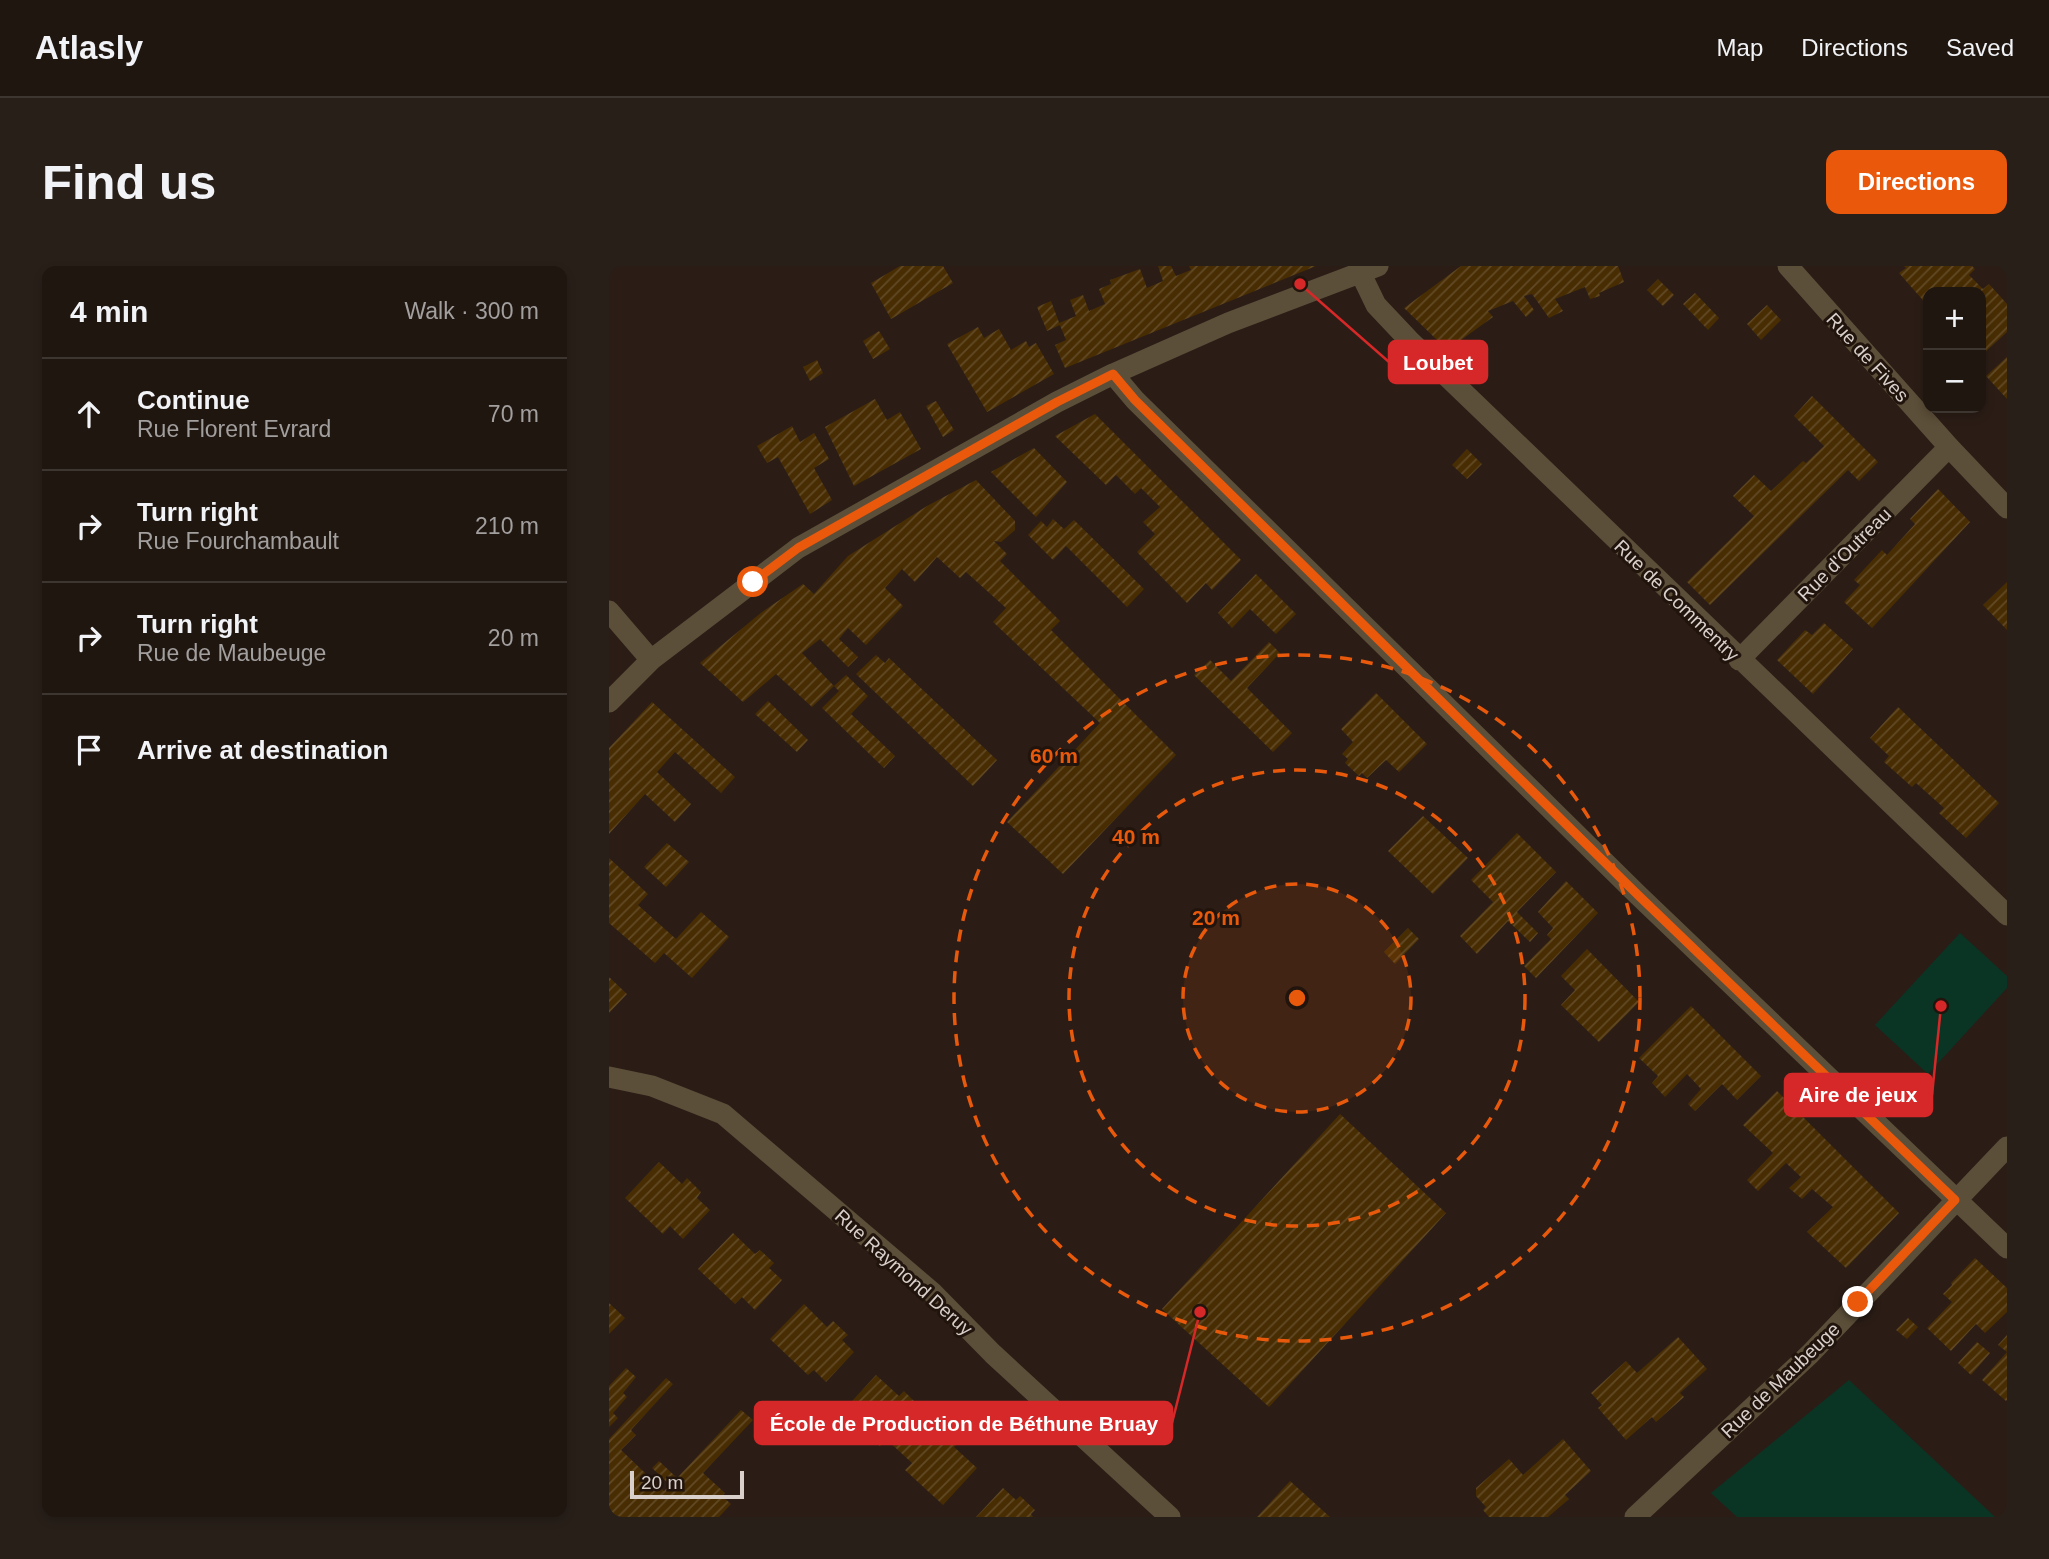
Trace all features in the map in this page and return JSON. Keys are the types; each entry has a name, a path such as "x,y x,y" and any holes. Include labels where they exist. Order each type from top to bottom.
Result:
{"street":[{"name":"Rue de Fives","path":"1788,266 2007,508"},
{"path":"609,702 651,660 798,548 1057,402 1113,374 1228,323 1370,270"},
{"name":"Rue de Commentry","path":"1370,270 1376,305 1409,340 2007,915"},
{"path":"1113,374 1135,400 1638,895 2007,1248"},
{"name":"Rue d'Outreau","path":"1739,660 1949,447"},
{"path":"609,611 651,660"},
{"name":"Rue Raymond Deruy","path":"609,1077 652,1086 723,1114 933,1293 993,1354 1170,1517"},
{"name":"Rue de Maubeuge","path":"1635,1517 1810,1354 2007,1147"}],"green space":[{"path":"1960,933 2007,976 2007,988 1928,1074 1875,1025"},
{"path":"1849,1380 1995,1517 1737,1517 1711,1493"}],"building":[{"path":"900,266 943,266 953,283 891,319 871,283"},
{"path":"1158,266 1171,266 1176,276 1191,270 1189,266 1316,266 1065,368 1055,345 1066,340 1059,323 1076,316 1070,300 1083,295 1089,311 1105,304 1099,289 1111,284 1110,280 1140,269 1147,288 1163,281"},
{"path":"1461,266 1618,266 1624,282 1590,299 1585,287 1555,299 1563,311 1549,318 1532,294 1524,296 1534,310 1526,317 1513,301 1488,311 1493,317 1461,340 1477,357 1467,369 1404,308"},
{"path":"1904,266 1972,266 1975,269 1969,275 1981,287 1923,287 1923,300 1899,273 1906,268"},
{"path":"1658,279 1674,295 1663,306 1647,290"},
{"path":"1989,284 2007,304 2007,332 1986,351 1985,287"},
{"path":"1695,293 1719,318 1708,330 1683,304"},
{"path":"1051,301 1060,325 1047,331 1037,307"},
{"path":"1767,305 1781,320 1761,340 1747,324"},
{"path":"978,327 984,338 999,329 1011,350 1026,341 1029,347 1036,343 1054,374 987,412 947,344"},
{"path":"879,331 890,349 873,359 863,341"},
{"path":"2007,357 2007,399 1986,376"},
{"path":"817,360 823,373 810,381 803,367"},
{"path":"1812,396 1878,462 1859,481 1848,470 1710,605 1687,582 1754,516 1733,496 1754,475 1771,491 1803,461 1806,463 1824,446 1794,416"},
{"path":"875,399 887,420 900,412 921,449 854,486 825,427"},
{"path":"936,401 954,430 943,437 926,406"},
{"path":"1095,414 1241,560 1212,590 1206,583 1187,603 1137,552 1155,534 1143,522 1160,507 1141,488 1135,494 1116,475 1106,485 1055,436"},
{"path":"792,426 800,442 814,433 829,459 814,468 832,500 810,514 778,457 767,463 757,446"},
{"path":"1034,448 1067,482 1036,517 991,472"},
{"path":"1467,449 1482,464 1467,479 1452,465"},
{"path":"976,480 1015,521 1015,530 1001,542 994,541 1007,554 1000,561 1060,621 1051,630 1176,755 1063,874 1007,822 1100,723 993,622 1006,608 966,572 960,578 937,557 915,582 902,569 885,588 903,606 866,645 848,628 839,639 858,657 848,667 820,639 802,653 834,686 812,707 776,674 743,702 700,663 762,612 803,584 814,594 848,556 927,506"},
{"path":"1938,489 1970,522 1872,628 1844,602 1860,585 1854,580 1882,550 1887,555 1915,524 1910,519"},
{"path":"1053,519 1064,529 1074,520 1144,589 1127,607 1066,546 1053,560 1028,535 1041,521 1047,527"},
{"path":"1256,574 1296,614 1276,634 1250,609 1232,628 1218,613"},
{"path":"2007,582 2007,630 1983,605"},
{"path":"1824,623 1853,649 1813,694 1777,660 1805,630 1812,635"},
{"path":"1269,642 1280,653 1247,688 1292,733 1273,752 1194,675 1210,660 1231,681"},
{"path":"876,655 885,663 889,658 997,760 973,786 856,674"},
{"path":"846,675 868,696 851,714 895,756 884,768 822,708 839,691 834,686"},
{"path":"1376,693 1427,744 1399,772 1386,760 1367,778 1362,773 1359,776 1345,763 1348,759 1342,754 1353,742 1341,729"},
{"path":"768,701 808,740 797,752 755,714"},
{"path":"652,702 735,777 721,793 675,752 657,772 691,804 675,822 645,794 609,834 609,748"},
{"path":"1898,707 1999,803 1966,838 1939,813 1944,808 1916,783 1912,787 1884,762 1889,756 1870,738"},
{"path":"1423,816 1468,858 1433,894 1388,851"},
{"path":"1517,833 1556,872 1517,912 1538,933 1530,942 1508,921 1477,954 1460,936 1493,902 1471,880"},
{"path":"667,843 689,862 666,887 644,867"},
{"path":"609,858 648,894 638,905 676,939 701,912 729,937 692,978 664,953 655,963 609,923"},
{"path":"1566,881 1598,913 1536,978 1524,966 1551,939 1547,935 1553,928 1538,912"},
{"path":"1408,928 1419,939 1395,964 1384,952"},
{"path":"1587,949 1639,1002 1599,1042 1561,1005 1575,990 1561,976"},
{"path":"609,977 627,994 609,1013"},
{"path":"1691,1006 1761,1076 1737,1100 1722,1084 1695,1111 1688,1104 1701,1089 1687,1074 1665,1097 1652,1083 1658,1076 1639,1058"},
{"path":"1777,1091 1899,1213 1846,1268 1807,1232 1833,1207 1812,1189 1802,1199 1789,1188 1801,1177 1786,1163 1758,1191 1747,1180 1773,1153 1743,1125"},
{"path":"1340,1114 1446,1213 1269,1407 1162,1309"},
{"path":"659,1162 682,1184 687,1178 701,1192 697,1198 710,1210 683,1239 670,1226 663,1234 625,1198"},
{"path":"733,1233 755,1254 760,1250 774,1263 769,1268 782,1280 755,1310 742,1297 735,1304 698,1269"},
{"path":"1975,1258 2007,1288 2007,1312 1985,1333 1976,1324 1951,1351 1927,1328 1952,1302 1943,1294"},
{"path":"609,1303 625,1318 609,1334"},
{"path":"804,1304 827,1327 833,1321 848,1335 842,1340 854,1352 826,1382 814,1370 808,1375 770,1339"},
{"path":"1908,1318 1918,1327 1907,1339 1896,1330"},
{"path":"2007,1335 2007,1352 1998,1345"},
{"path":"1678,1337 1707,1369 1680,1393 1684,1397 1656,1422 1652,1417 1626,1440 1598,1408 1602,1405 1591,1393 1626,1361 1637,1373"},
{"path":"1977,1342 1990,1353 1971,1375 1958,1363"},
{"path":"2007,1352 2007,1400 2006,1401 1982,1380"},
{"path":"626,1368 636,1377 623,1393 627,1397 613,1413 618,1418 609,1427 609,1386"},
{"path":"876,1375 899,1396 904,1391 918,1405 914,1410 939,1433 944,1429 959,1442 954,1447 977,1468 943,1505 905,1470 912,1463 899,1451 887,1440 880,1446 842,1412"},
{"path":"666,1378 673,1384 631,1430 636,1435 621,1450 664,1491 670,1485 652,1468 659,1461 677,1478 741,1410 753,1420 703,1473 725,1493 722,1496 731,1504 719,1517 617,1517 609,1509 609,1439"},
{"path":"1563,1439 1591,1471 1565,1495 1569,1499 1548,1517 1489,1517 1483,1510 1486,1507 1476,1496 1476,1488 1509,1459 1523,1475"},
{"path":"1290,1481 1330,1517 1257,1517"},
{"path":"1003,1488 1016,1500 1020,1496 1035,1510 1031,1514 1033,1517 976,1517"}],"place":[{"name":"Loubet","path":"1300,284"},
{"name":"Aire de jeux","path":"1941,1006"},
{"name":"École de Production de Béthune Bruay","path":"1200,1312"}],"route":[{"path":"753,582 798,548 1057,402 1113,374 1135,400 1638,895 1955,1200 1858,1302"}]}
